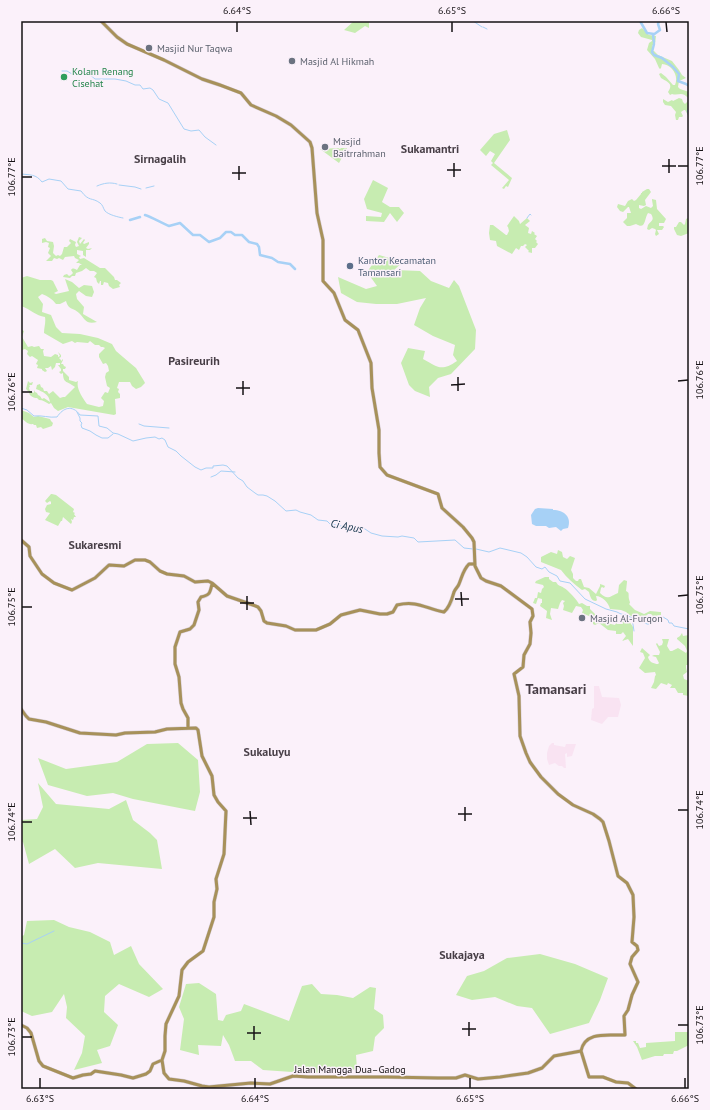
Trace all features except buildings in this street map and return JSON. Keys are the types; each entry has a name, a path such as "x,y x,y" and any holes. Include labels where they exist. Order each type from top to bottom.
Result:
{"street":[{"path":"101,21 117,37 127,44 202,78 241,93 251,105 279,118 290,125 311,143 317,213 323,240 323,281 334,293 345,320 358,330 370,363 379,430 380,467 387,475 437,493 439,495 442,508 472,536 475,564 482,579 500,586 532,609 533,616 530,622 530,644 524,655 523,666 514,674 519,696 520,736 528,758 541,777 558,794 573,805 593,814 600,819 609,841 618,876 627,883 633,895 634,917 632,942 637,946 638,950 632,957 630,964 638,982 628,1010 624,1016 626,1035 594,1036 586,1042 581,1051 589,1077 599,1077 616,1082 628,1083 636,1089"},
{"path":"21,540 29,547 30,556 42,574 54,583 72,590 95,578 109,565 125,566 136,560 148,561 158,570 167,574 184,576 195,582 208,581 230,597 256,606 262,612 264,621 267,623 287,626 295,630 320,629 330,624 341,615 360,610 378,614 387,614 393,612 396,605 399,604 411,603 445,612 466,568 469,564 475,564"},
{"path":"188,728 188,717 183,709 181,701 179,677 175,664 175,647 180,632 194,625 199,610 198,602 201,597 210,594 212,584"},
{"path":"21,709 29,718 80,733 116,735 125,733 155,732 167,729 197,728 202,756 212,776 214,795 218,802 226,810 224,854 216,879 217,889 214,902 214,917 203,951 188,962 182,970 179,996 166,1024 162,1060 153,1064 150,1071 146,1074 133,1078 95,1071 91,1074 71,1078 42,1066 29,1031 21,1024"},
{"name":"Jalan Mangga Dua–Gadog","path":"162,1060 164,1073 169,1079 209,1087 251,1083 270,1084 293,1076 341,1078 456,1078 467,1075 478,1079 500,1078 540,1069 544,1067 554,1056 581,1051"}],"shaded area":[{"path":"594,686 599,686 602,697 619,698 621,705 618,717 608,717 602,724 591,720 592,709 594,708"},
{"path":"554,743 554,745 565,747 566,744 576,744 572,756 567,757 567,753 565,754 566,768 555,763 549,765 547,753 549,746"}],"green space":[{"path":"354,21 369,21 369,28 365,26 355,33 344,30"},
{"path":"642,28 649,35 656,36 655,44 652,46 652,51 672,61 686,78 679,81 678,87 689,92 689,117 684,110 681,112 683,116 676,120 676,112 671,106 665,105 663,102 663,99 668,102 679,98 682,99 685,104 688,98 682,94 670,95 668,92 670,85 661,78 659,74 661,73 673,85 675,85 676,78 674,71 669,66 662,64 661,68 659,68 655,59 647,50 649,43 652,40 641,37 638,33"},
{"path":"507,130 510,140 494,163 512,178 508,187 506,186 504,189 502,188 509,180 491,165 493,163 491,161 495,154 490,151 486,156 480,150 494,134"},
{"path":"347,148 339,163 320,149"},
{"path":"373,180 388,188 382,202 390,207 399,207 404,213 397,222 390,213 384,222 366,221 366,216 381,217 382,213 367,209 364,199"},
{"path":"647,189 651,192 645,200 646,205 639,205 639,208 641,209 646,206 651,208 653,206 652,199 656,200 657,209 666,219 664,223 659,223 659,226 664,227 662,230 657,230 659,234 656,236 655,229 647,229 648,225 653,219 651,214 648,213 642,226 636,224 627,226 623,222 627,218 627,213 631,213 629,207 623,212 617,207 618,204 625,206 628,201 632,199 634,201 636,200 642,192"},
{"path":"514,216 520,224 527,218 530,221 525,225 529,228 528,233 531,234 532,231 535,233 534,234 537,236 535,239 538,244 535,248 532,248 532,253 528,252 529,251 525,247 527,245 525,244 521,246 519,250 516,248 512,254 497,246 496,241 490,240 490,225 493,225 507,235 509,231 507,226"},
{"path":"688,218 689,233 681,236 677,235 674,227 676,227 679,222 684,225 686,219"},
{"path":"79,237 82,238 79,241 80,244 84,239 84,244 89,242 86,248 92,248 90,250 86,250 86,257 83,255 83,251 77,250 77,254 81,256 79,257 80,259 84,258 100,268 105,268 115,280 121,283 119,285 120,287 113,289 108,283 104,282 103,285 101,285 101,281 99,284 94,277 97,273 86,268 70,278 63,277 67,274 69,276 71,275 73,273 71,270 72,269 74,268 77,270 80,265 82,265 76,263 79,260 74,256 65,257 63,260 54,258 52,261 46,261 51,256 48,253 50,248 48,247 49,243 42,243 42,239 45,238 47,241 53,242 53,253 56,256 60,256 64,247 67,247 71,243 69,241 70,239 76,242 76,247 79,246 77,242"},
{"path":"379,255 403,262 394,270 420,271 431,281 449,288 454,280 459,286 476,330 475,349 451,374 438,378 429,387 430,397 415,391 409,385 401,363 408,348 425,351 423,359 440,367 447,366 457,361 453,355 455,345 433,336 414,325 420,308 426,298 397,304 376,304 357,302 341,293 338,277 366,289 377,286 367,272"},
{"path":"27,276 40,280 53,281 58,291 54,293 56,294 69,291 65,279 72,282 79,288 84,285 92,286 94,292 92,297 86,296 79,291 76,294 77,299 84,307 83,314 97,322 93,323 86,321 77,311 70,308 66,301 56,304 50,298 42,294 38,297 43,304 42,312 51,315 56,327 62,333 80,334 98,338 112,344 116,351 136,368 145,383 136,389 130,382 119,382 117,388 119,389 118,392 120,394 120,398 115,399 116,414 114,415 68,407 58,411 51,403 49,404 34,398 26,389 28,381 30,383 33,382 32,385 29,385 30,391 34,393 34,390 42,399 44,398 50,402 47,395 36,389 37,385 40,384 44,391 47,391 49,394 53,391 60,398 65,397 75,387 65,381 63,373 61,374 59,372 61,371 58,365 60,365 60,363 56,363 52,370 51,366 45,368 47,371 45,372 42,369 37,368 38,365 36,364 38,360 32,356 30,357 27,354 28,351 25,349 21,349 22,330 24,331 22,337 28,347 39,346 41,349 44,349 44,356 51,357 55,354 58,355 58,357 60,356 58,352 61,355 59,358 62,361 62,359 63,360 61,364 66,367 63,371 69,377 69,380 76,382 78,381 79,390 87,404 99,407 103,406 104,401 101,398 105,392 108,393 110,388 107,386 105,377 106,373 109,371 108,366 106,363 103,364 99,357 99,354 105,348 95,345 90,341 88,343 75,343 72,341 63,344 44,333 45,317 21,306 21,278"},
{"path":"21,410 34,417 38,416 50,419 53,423 52,426 43,429 41,427 37,428 36,425 28,423 21,418"},
{"path":"51,494 56,495 74,509 73,512 75,513 74,514 76,517 74,517 73,520 71,519 71,524 63,517 58,526 45,520 50,513 46,512 45,509 47,505 51,504 51,502 50,501 47,503 45,501"},
{"path":"558,550 562,552 563,557 567,559 570,556 575,558 571,570 573,578 576,581 581,579 584,587 589,588 596,594 600,584 603,585 605,586 604,588 601,588 600,593 605,597 609,597 618,593 619,585 624,580 627,581 626,591 629,594 629,604 635,610 644,614 650,611 661,612 661,615 653,616 648,614 644,618 645,620 649,619 650,621 648,622 639,617 631,616 621,610 610,609 607,602 601,597 596,596 597,600 593,600 589,592 585,589 582,590 579,588 561,570 541,562 541,557 551,552 557,554"},
{"path":"549,577 549,579 553,582 556,582 566,589 579,604 582,603 590,606 590,609 599,618 607,623 615,625 617,621 617,624 623,624 622,621 629,621 633,627 633,646 628,639 622,641 626,636 623,632 621,634 616,634 616,631 608,630 599,623 595,625 593,624 593,619 582,613 583,610 581,607 576,606 572,613 563,610 563,603 565,601 562,600 558,609 551,608 550,614 552,620 546,618 547,611 540,606 542,599 538,598 536,604 533,603 535,598 537,598 538,592 541,593 544,587 543,585 535,583 536,581"},
{"path":"682,633 683,636 689,635 689,665 686,665 687,672 683,675 684,679 689,681 689,696 683,695 683,693 678,693 675,688 670,688 672,685 668,683 667,685 661,683 656,689 651,688 656,675 655,672 645,673 639,668 645,658 643,653 640,652 642,648 650,655 648,657 651,661 655,664 659,663 656,657 652,656 659,655 660,652 656,644 657,643 659,646 662,645 662,639 669,639 667,646 670,651 678,648 686,653 687,651 685,646 677,639"},
{"path":"178,743 198,760 200,792 195,811 133,799 113,793 87,796 48,785 38,758 66,769 117,762 147,744"},
{"path":"38,783 56,804 109,809 126,800 133,820 157,840 162,869 98,863 75,868 55,849 29,864 23,842 21,841 21,820 37,819 43,807"},
{"path":"54,920 69,927 90,932 110,942 114,955 131,946 139,964 163,989 149,997 119,984 105,996 104,1012 118,1025 110,1046 97,1050 102,1063 74,1070 82,1053 85,1036 66,1018 67,1007 64,994 52,1012 32,1016 21,1011 21,937 24,935 27,921"},
{"path":"540,954 575,964 608,978 589,1023 550,1034 532,1008 517,1006 495,997 472,1000 456,995 467,976 484,971 507,958"},
{"path":"199,983 216,994 218,1020 223,1021 226,1015 241,1011 244,1004 289,1021 302,986 312,984 321,994 353,998 370,987 376,988 374,1009 383,1015 384,1028 375,1037 373,1051 356,1055 357,1069 330,1073 263,1070 251,1061 235,1061 229,1045 223,1035 221,1046 198,1045 199,1055 180,1050 184,1019 179,1007 186,984"},
{"path":"675,1032 689,1032 689,1045 674,1051 673,1054 664,1054 663,1056 655,1056 642,1060 633,1041 638,1043 640,1048 646,1047 646,1043 675,1041"}],"water":[{"path":"535,509 553,509 564,513 568,517 568,528 561,531 556,527 549,528 546,526 536,526 532,524 531,515"}],"waterway":[{"path":"473,21 482,27"},
{"path":"640,21 647,33 654,34"},
{"path":"654,42 653,35 660,30 658,24 659,21"},
{"path":"483,27 487,29"},
{"path":"654,44 652,52 654,55 662,58 673,67 679,74 678,81 689,86"},
{"path":"62,71 67,71 72,74 89,74 95,79 115,79 126,81 135,85 140,85 143,89 150,88 159,99 168,103 184,129 191,131 199,130 205,137 216,145"},
{"path":"689,109 689,114"},
{"path":"21,174 35,176 42,182 49,179 61,181 68,189 81,191 86,197 100,203 105,211 114,216 123,218"},
{"path":"97,186 107,183 117,184"},
{"path":"119,185 141,189"},
{"path":"146,188 154,186"},
{"path":"527,218 530,214 531,215"},
{"path":"145,215 169,226 180,223 193,235 200,235 209,242 220,238 226,232 231,232 235,235 242,235 249,242 257,244 260,255 272,258 278,262 290,264 295,269"},
{"path":"130,220 140,217"},
{"name":"Ci Apus","path":"21,408 27,410 34,416 54,417 57,417 62,411 71,408 80,415 98,416 99,426 107,428 113,433 133,441 155,437 159,439 162,438 165,440 168,447 176,451 195,467 201,470 213,468 213,466 227,466 238,478 243,481 247,487 258,495 267,496 286,511 296,510 311,515 318,520 327,521 330,524 352,528 362,527 371,533 382,536 402,536 414,538 418,542 455,540 464,548 473,549"},
{"path":"77,412 82,423 82,428 102,438 108,438 113,434"},
{"path":"139,424 144,426 169,428"},
{"path":"211,477 221,471 235,472"},
{"name":"Ci Apus","path":"476,549 489,552 500,548 521,553 536,567 542,569 545,567 549,572 557,576 560,581 570,583 585,599 606,609 638,619 647,624 650,624 653,621 659,620 663,617 674,626 689,629"},
{"path":"632,618 634,631"},
{"path":"21,943 27,944 54,931"}],"place":[{"name":"Masjid Nur Taqwa","path":"149,48"},
{"name":"Masjid Al Hikmah","path":"292,61"},
{"name":"Kolam Renang Cisehat","path":"64,77"},
{"name":"Masjid Baitrrahman","path":"325,147"},
{"name":"Kantor Kecamatan Tamansari","path":"350,266"},
{"name":"Masjid Al-Furqon","path":"582,618"}],"district":[{"name":"Sukamantri","path":"430,148"},
{"name":"Sirnagalih","path":"160,158"},
{"name":"Pasireurih","path":"194,360"},
{"name":"Sukaresmi","path":"95,544"},
{"name":"Tamansari","path":"556,689"},
{"name":"Sukaluyu","path":"267,751"},
{"name":"Sukajaya","path":"462,954"}]}
